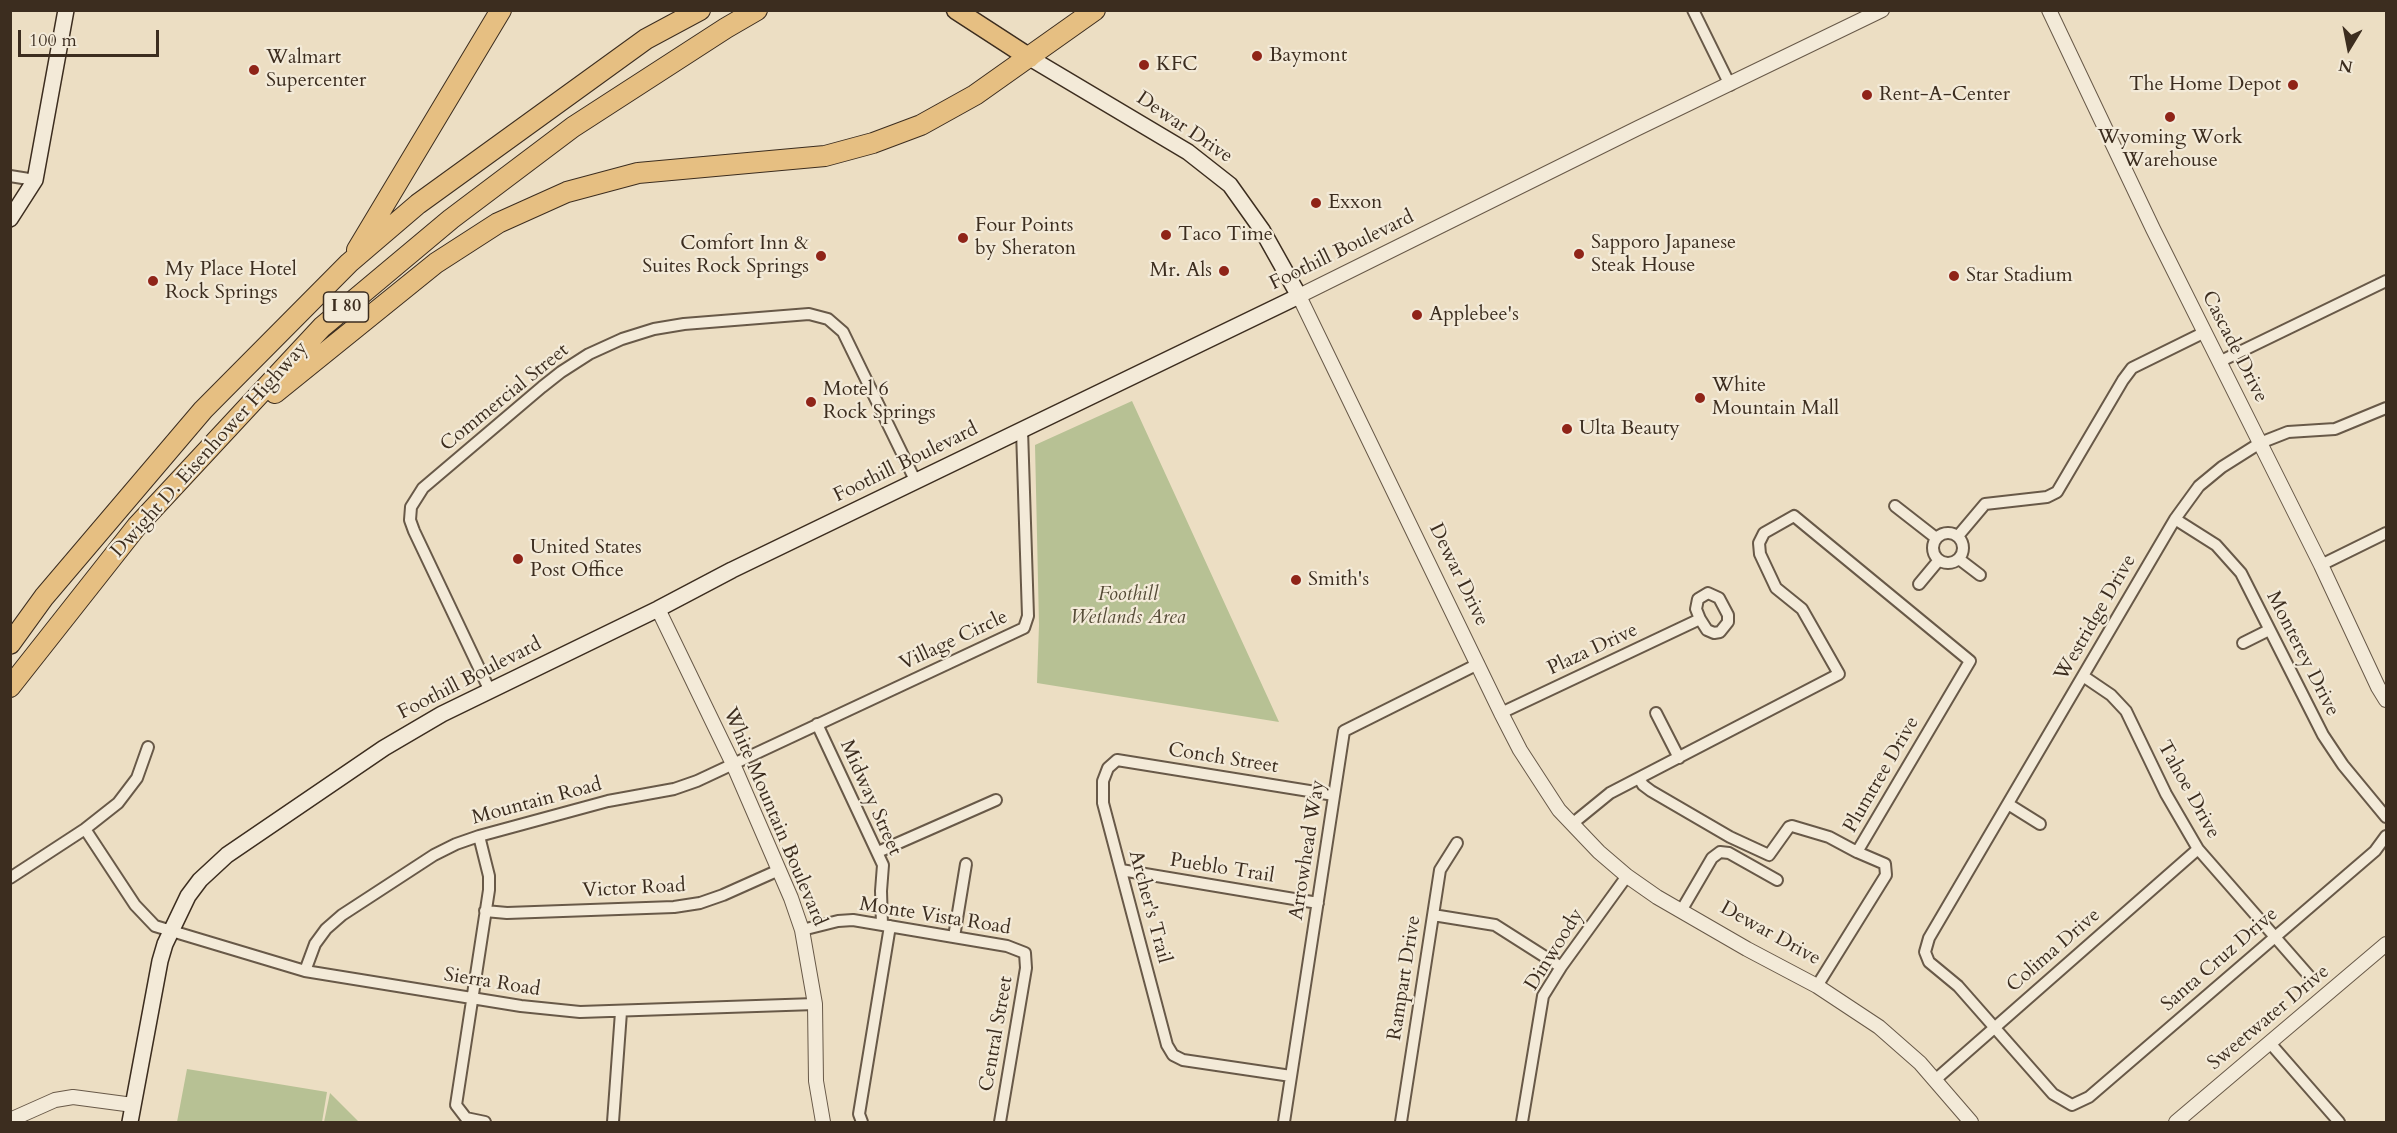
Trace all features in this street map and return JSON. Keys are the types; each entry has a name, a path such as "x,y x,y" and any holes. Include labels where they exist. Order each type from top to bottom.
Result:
{"highway":[{"path":"350,263 501,10"},
{"name":"Dwight D. Eisenhower Highway","path":"10,644 44,597 203,410 350,263 418,204 646,39 700,10"},
{"name":"Dwight D. Eisenhower Highway","path":"10,687 137,526 322,327 451,219 573,127 757,10"},
{"path":"217,439 436,263 498,224 567,192 638,173 825,156 921,125 975,95 1095,10"}],"main road":[{"path":"10,219 35,180 66,10"},
{"name":"Dewar Drive","path":"956,10 1030,58 1188,152 1230,185 1262,230 1299,296"},
{"name":"Foothill Boulevard","path":"130,1122 160,961 170,932 188,896 200,880 227,855 416,728 732,570 1299,296"}],"street":[{"path":"1693,10 1730,86"},
{"name":"Foothill Boulevard","path":"1299,296 1882,10"},
{"name":"Cascade Drive","path":"2049,10 2386,700"},
{"path":"10,176 35,180"},
{"path":"2219,362 2386,281"},
{"name":"Dewar Drive","path":"1299,296 1501,713 1541,785 1572,824 1627,876 1681,910 1817,986 1879,1027 1920,1063 1971,1122"},
{"name":"Commercial Street","path":"490,691 414,531 410,520 411,507 423,488 555,377 589,354 622,339 654,329 684,324 809,315 828,319 843,332 916,482"},
{"path":"1958,536 1985,504 2047,497 2057,492 2132,368 2205,332"},
{"name":"Westridge Drive","path":"1994,1027 1958,986 1929,962 1925,952 1929,938 2175,519 2199,486 2222,467 2260,443 2288,432 2335,429 2386,408"},
{"name":"Village Circle","path":"817,724 1024,628 1028,616 1022,430"},
{"path":"1895,506 1936,538"},
{"name":"Plumtree Drive","path":"1679,758 1839,674 1802,609 1776,588 1760,554 1759,543 1764,533 1794,516 1970,661 1857,852 1885,864 1886,875 1817,986"},
{"name":"Monterey Drive","path":"2175,519 2216,545 2241,573 2323,735 2343,765 2386,817"},
{"path":"1948,532 1958,536 1963,544 1963,551 1959,559 1949,563 1939,560 1933,551 1936,538 1948,532"},
{"path":"2321,565 2386,533"},
{"path":"1959,559 1980,575"},
{"path":"1919,584 1939,560"},
{"name":"White Mountain Boulevard","path":"658,609 733,764 802,930 815,1004 816,1081 823,1122"},
{"name":"Plaza Drive","path":"1501,713 1700,619"},
{"path":"2243,643 2270,630"},
{"name":"Arrowhead Way","path":"1284,1122 1344,731 1478,664"},
{"name":"Tahoe Drive","path":"2083,676 2111,695 2126,711 2166,794 2198,849 2310,977"},
{"path":"1572,824 1603,797 1679,758 1656,713"},
{"name":"Mountain Road","path":"305,971 315,944 326,929 342,915 434,855 479,836 608,801 674,789 697,781 817,724"},
{"name":"Midway Street","path":"817,724 878,852 883,872 880,891 886,925 859,1114 862,1122"},
{"path":"10,878 106,815 129,790 141,769 148,747"},
{"name":"Conch Street","path":"1108,768 1117,760 1334,795"},
{"name":"Archer's Trail","path":"1108,768 1103,781 1103,803 1167,1045 1173,1055 1183,1060 1291,1076"},
{"path":"1639,778 1643,785 1730,837 1769,855 1773,853 1789,827 1799,827 1829,837 1857,852"},
{"path":"878,852 996,800"},
{"path":"2008,804 2040,824"},
{"name":"Sierra Road","path":"85,829 140,911 155,926 305,971 552,1010 621,1012 815,1004"},
{"path":"479,836 489,876 456,1105 466,1118 485,1122"},
{"name":"Santa Cruz Drive","path":"1994,1027 2053,1095 2072,1105 2089,1097 2375,851 2386,836"},
{"name":"Rampart Drive","path":"1401,1122 1440,870 1457,843"},
{"name":"Colima Drive","path":"1935,1080 2198,849"},
{"path":"1681,910 1712,858 1719,852 1729,852 1777,880"},
{"path":"954,936 966,864"},
{"name":"Victor Road","path":"485,912 674,907 700,903 723,895 779,870"},
{"name":"Pueblo Trail","path":"1121,870 1318,903"},
{"name":"Dinwoody","path":"1522,1122 1543,996 1561,967 1627,876"},
{"path":"1433,915 1495,925 1561,967"},
{"name":"Monte Vista Road","path":"802,930 838,921 853,920 1007,946 1025,953"},
{"name":"Sweetwater Drive","path":"2176,1122 2386,944"},
{"name":"Central Street","path":"1000,1122 1026,968 1025,953"},
{"path":"613,1122 621,1012"},
{"path":"2270,1043 2339,1122"},
{"path":"10,1120 56,1100 73,1097 133,1105"}],"green space":[{"name":"Foothill Wetlands Area","path":"1132,401 1279,722 1037,683 1039,625 1035,445"},
{"path":"187,1069 327,1092 322,1122 177,1122"},
{"path":"330,1093 359,1122 324,1122"}],"place":[{"name":"Baymont","path":"1257,56"},
{"name":"KFC","path":"1144,65"},
{"name":"Walmart Supercenter","path":"254,70"},
{"name":"The Home Depot","path":"2293,85"},
{"name":"Rent-A-Center","path":"1867,95"},
{"name":"Wyoming Work Warehouse","path":"2170,117"},
{"name":"Exxon","path":"1316,203"},
{"name":"Taco Time","path":"1166,235"},
{"name":"Four Points by Sheraton","path":"963,238"},
{"name":"Sapporo Japanese Steak House","path":"1579,254"},
{"name":"Comfort Inn & Suites Rock Springs","path":"821,256"},
{"name":"Mr. Als","path":"1224,271"},
{"name":"Star Stadium","path":"1954,276"},
{"name":"My Place Hotel Rock Springs","path":"153,281"},
{"name":"Applebee's","path":"1417,315"},
{"name":"White Mountain Mall","path":"1700,398"},
{"name":"Motel 6 Rock Springs","path":"811,402"},
{"name":"Ulta Beauty","path":"1567,429"},
{"name":"United States Post Office","path":"518,559"},
{"name":"Smith's","path":"1296,580"}]}
